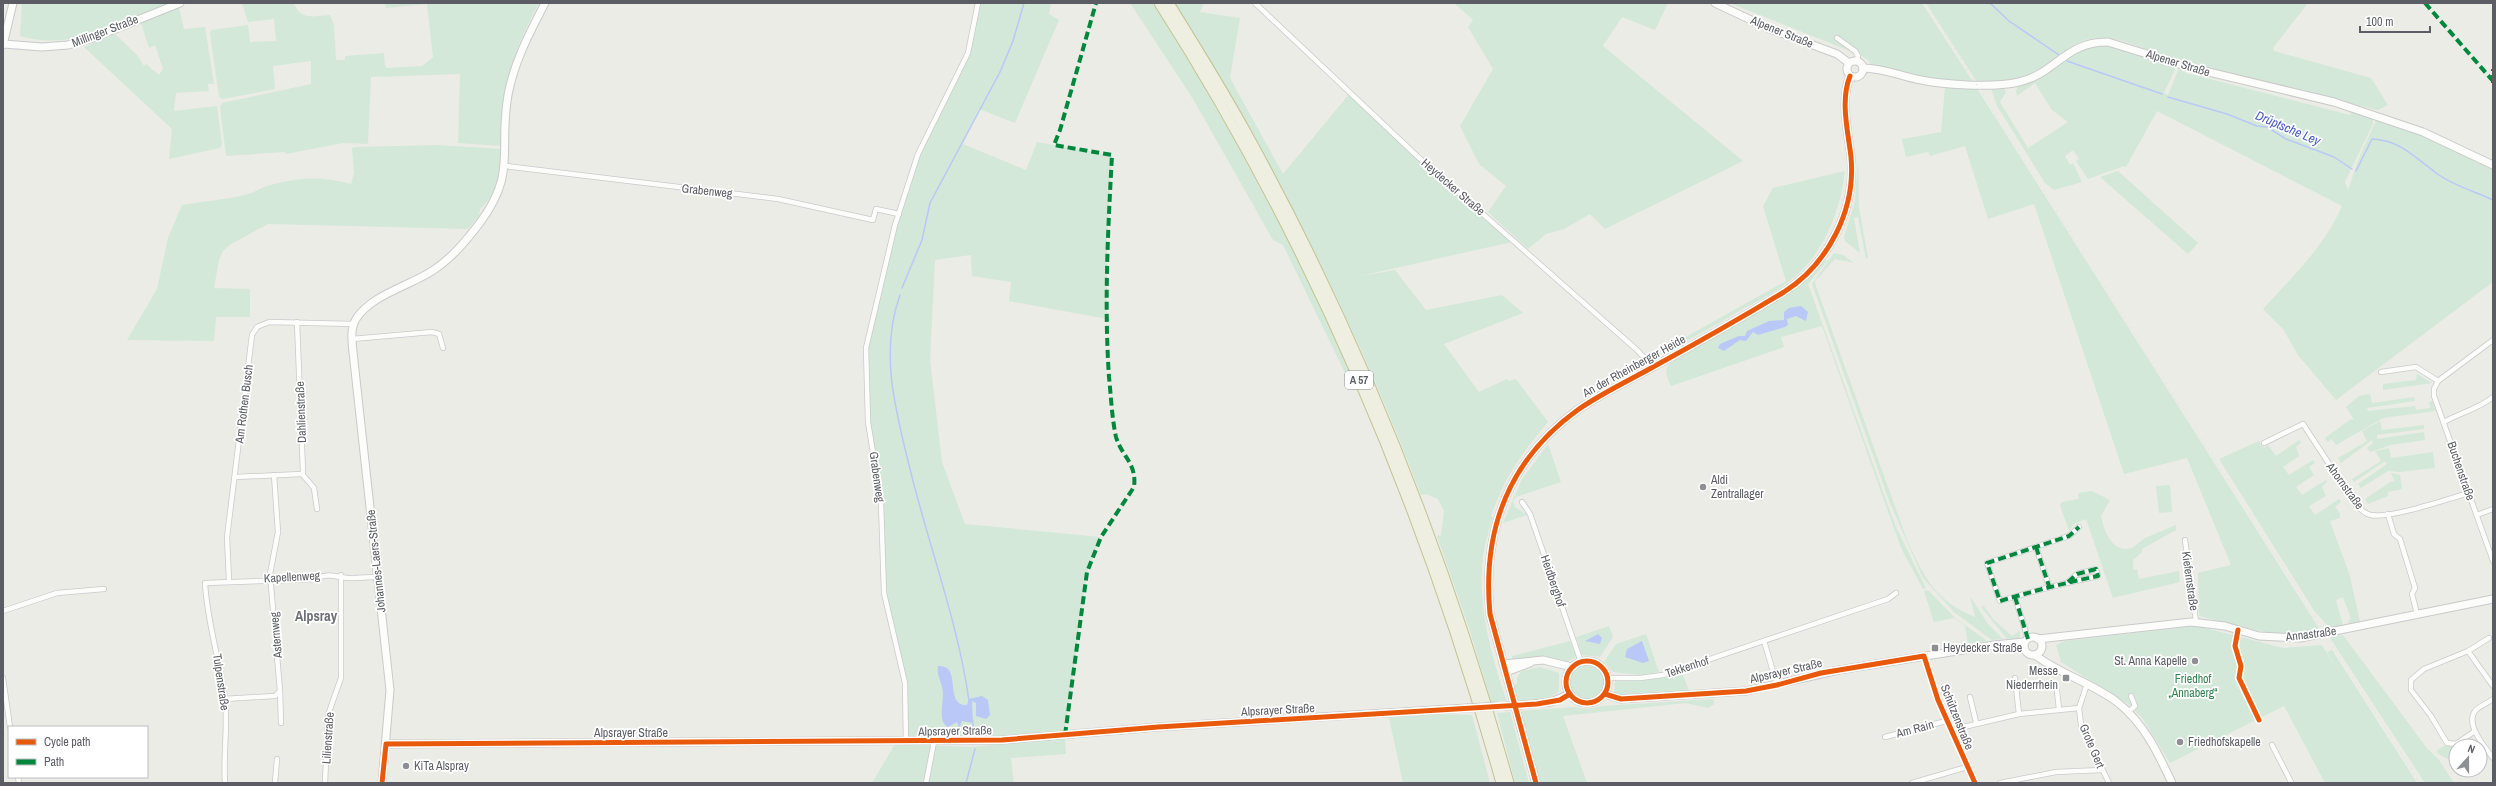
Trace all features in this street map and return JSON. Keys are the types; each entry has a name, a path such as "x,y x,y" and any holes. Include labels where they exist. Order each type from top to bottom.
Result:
{"highway":[{"name":"A 57","path":"1159,3 1189,50 1270,193 1353,365 1411,507 1446,601 1501,783"},
{"name":"A 57","path":"1169,3 1246,130 1312,258 1368,378 1404,463 1454,597 1510,783"}],"street":[{"path":"3,44 14,3"},
{"name":"Millinger Straße","path":"3,44 42,47 68,45 90,39 180,3"},
{"path":"354,324 369,306 431,272 463,244 497,196 505,166 506,114 511,82 523,48 545,3"},
{"name":"Grabenweg","path":"906,742 905,683 884,593 881,502 868,422 866,348 899,214 918,154 968,53 978,3"},
{"name":"Heydecker Straße","path":"1256,3 1416,155 1638,350 1653,367"},
{"name":"Alpener Straße","path":"1715,3 1770,29 1837,54 1849,63"},
{"path":"1837,38 1855,51 1858,56 1858,61 1863,68 1860,75 1850,76 1846,70 1849,63 1858,61"},
{"name":"Alpener Straße","path":"1863,68 1883,70 1942,84 2011,83 2034,77 2078,47 2094,42 2108,42 2192,68 2348,107 2424,132 2493,165"},
{"name":"An der Rheinberger Heide","path":"1536,783 1490,614 1488,561 1494,531 1509,490 1536,448 1559,426 1599,396 1653,367 1789,289 1808,273 1829,247 1841,222 1850,184 1851,163 1845,99 1850,76"},
{"name":"Grabenweg","path":"505,166 778,199 873,220 876,209 899,214"},
{"name":"Am Rothen Busch","path":"229,581 228,537 252,335 262,323 297,322 354,324"},
{"name":"Dahlienstraße","path":"297,322 302,474"},
{"name":"Johannes-Laers-Straße","path":"354,324 352,339 390,690 382,783"},
{"path":"352,339 432,332 439,334 443,348"},
{"path":"2381,372 2416,367 2438,381 2493,340"},
{"name":"Buchenstraße","path":"2438,381 2434,389 2434,396 2493,561"},
{"path":"2444,422 2462,412 2483,405 2493,397"},
{"name":"Ahornstraße","path":"2264,443 2303,424 2356,504 2365,513 2372,515 2388,514 2469,493"},
{"path":"235,477 302,474 314,488 317,510"},
{"path":"271,579 270,568 278,532 274,475"},
{"name":"Heidberghof","path":"1522,502 1530,514 1581,662"},
{"path":"2477,515 2493,509"},
{"path":"2388,514 2394,534 2400,539 2414,588 2412,594 2417,614"},
{"path":"2068,582 2077,574 2096,569 2098,576 2049,586 2000,601 1987,563 2069,536 2079,527"},
{"name":"Kiefernstraße","path":"2185,540 2196,622"},
{"path":"2036,547 2049,586"},
{"name":"Kapellenweg","path":"205,583 271,579 308,579 340,575 347,578 378,577"},
{"name":"Lilienstraße","path":"325,783 328,715 341,678 340,575"},
{"name":"Asternweg","path":"271,579 280,691 281,723"},
{"name":"Tulpenstraße","path":"205,583 206,600 226,716 224,783"},
{"path":"3,610 57,593 104,589"},
{"name":"Tekkenhof","path":"1608,678 1640,678 1663,675 1888,599 1896,593"},
{"path":"2015,596 2024,632 2025,644 2029,654 2035,655 2117,702 2143,729 2154,746 2172,783"},
{"name":"Annastraße","path":"2038,639 2196,622 2225,626 2259,636 2300,638 2493,599"},
{"path":"2025,644 2033,637 2038,639 2044,656 2064,672"},
{"name":"Annastraße","path":"2042,648 2057,637"},
{"path":"2475,731 2456,744 2447,743 2431,716 2411,690 2411,680 2418,673 2438,662 2468,651 2489,638"},
{"path":"1764,641 1777,685"},
{"name":"Alpsrayer Straße","path":"1605,694 1625,699 1746,691 1777,685 1821,673 1994,645 2025,644"},
{"path":"2035,655 2042,648"},
{"path":"2468,651 2493,686"},
{"name":"Schützenstraße","path":"1924,656 1946,721 1966,767 1975,783"},
{"path":"1503,664 1544,660 1572,667"},
{"path":"1591,661 1598,664 1608,678 1605,694 1596,702 1585,703 1578,701 1570,694 1566,686 1568,674 1572,667 1581,662 1591,661"},
{"path":"1506,672 1539,662 1555,665 1568,674"},
{"path":"3,678 10,726"},
{"path":"2015,678 2019,714"},
{"name":"Grote Gert","path":"2087,684 2079,708 2081,725 2109,783"},
{"path":"224,699 275,696 280,691"},
{"path":"2056,691 2059,709"},
{"name":"Alpsrayer Straße","path":"386,744 934,742 1034,738 1158,727 1520,705 1551,702 1570,694"},
{"path":"2128,712 2135,706 2132,696"},
{"path":"1970,698 1976,722"},
{"path":"2493,699 2475,711 2472,721 2475,731 2493,758"},
{"path":"1951,730 1976,722 2019,714 2079,708"},
{"name":"Am Rain","path":"1884,737 1946,721"},
{"path":"926,783 934,742"},
{"path":"2272,745 2292,783"},
{"path":"275,783 277,758"},
{"path":"1912,783 1966,767"},
{"path":"2000,783 2056,772 2102,770"}],"green space":[{"path":"22,3 169,3 96,33 77,38 39,40 20,36"},
{"path":"242,3 294,3 300,13 304,15 330,15 334,25 336,60 345,60 345,56 384,53 385,66 387,68 422,66 433,57 427,4 386,8 385,3 539,3 521,39 510,72 503,106 501,146 458,143 460,74 371,77 368,144 343,143 286,154 285,152 226,156 220,107 222,103 311,84 311,61 273,66 275,89 223,99 219,97 210,33 211,30 248,25 250,42 276,41 274,19 248,22"},
{"path":"978,3 1051,3 1049,14 1059,20 1015,123 979,109 963,144 1026,170 1037,142 1112,155 1107,241 1107,319 1009,301 1011,282 972,276 971,255 935,260 930,360 942,462 965,524 1101,537 1087,572 1065,735 906,742 905,683 884,593 881,502 868,422 866,348 895,225 918,154 968,53"},
{"path":"1130,3 1154,3 1208,93 1284,231 1330,325 1351,373 1346,375 1283,245 1273,240 1193,99"},
{"path":"1175,3 1204,3 1200,12 1240,18 1230,78 1283,174 1350,93 1512,242 1360,276 1395,270 1426,310 1502,295 1523,313 1444,344 1479,392 1507,379 1509,381 1516,379 1548,422 1522,455 1496,502 1491,516 1493,517 1483,556 1482,592 1487,630 1507,701 1491,702 1470,631 1437,536 1441,535 1444,511 1438,499 1426,494 1421,495 1369,368 1310,243 1245,122"},
{"path":"1454,3 1668,3 1655,30 1622,17 1603,46 1743,161 1605,229 1590,214 1564,229 1546,234 1528,249 1488,212 1506,186 1479,164 1460,126 1493,69 1468,27 1473,20"},
{"path":"1730,3 1922,3 1973,82 1948,82 1871,64 1860,55"},
{"path":"1926,3 2308,3 2273,48 2274,51 2371,78 2388,105 2378,110 2181,62 2129,43 2108,38 2088,39 2080,42 2072,46 2039,72 2031,76 2008,81 1977,82"},
{"path":"179,8 184,29 205,27 214,84 208,84 209,91 176,93 174,111 217,106 222,144 220,148 169,159 172,129 84,47 115,34 137,55 144,66 146,64 159,75 163,69 155,45 149,48 141,23"},
{"path":"2110,45 2176,67 2164,93 2168,95 2179,68 2186,73 2350,115 2351,111 2373,118 2373,124 2345,182 2348,190 2359,158 2378,116 2493,165 2493,282 2336,400 2298,355 2283,329 2263,309 2317,248 2335,221 2342,206 2157,111 2126,167 2124,166 2088,179 2076,161 2079,159 2073,150 2065,156 2070,165 2073,163 2082,182 2054,190 2045,183 1997,106 1990,86 2003,86 2006,92 2000,102 2028,148 2068,122 2052,110 2035,83 2017,96 2016,91 2018,86 2034,81 2080,50 2088,47"},
{"path":"1945,87 1976,87 2320,630 2292,634 2268,633 2199,616 2198,573 2231,565 2187,458 2124,474 2034,204 1988,219 1965,146 1930,156 1928,152 1906,157 1902,139 1941,132"},
{"path":"438,145 501,149 499,174 491,197 480,209 479,216 468,229 268,224 231,244 223,251 219,260 214,288 250,289 250,317 216,317 214,341 127,340 157,289 168,238 182,205 240,196 265,187 299,179 340,181 351,184 354,173 352,148 354,147"},
{"path":"1858,160 1859,207 1868,258 1866,259 1858,217 1854,218 1860,253 1845,241 1844,237 1855,201"},
{"path":"1845,171 1843,186 1834,217 1821,245 1803,270 1767,296 1656,357 1652,356 1786,281 1763,206 1773,188"},
{"path":"2118,171 2198,243 2188,254 2100,177"},
{"path":"1834,253 1843,255 1854,263 1835,259 1815,281 1816,286 1907,540 1925,576 1940,595 1961,611 1975,617 1970,596 1988,624 2003,639 1992,640 1954,612 1923,578 1890,503 1812,284"},
{"path":"1825,259 1827,261 1808,284 1895,525 1926,588 1923,589 1901,548 1822,326 1781,337 1784,347 1671,386 1666,375 1668,365 1675,359 1790,292 1811,275"},
{"path":"2417,374 2432,383 2383,390 2383,384 2416,380"},
{"path":"2370,394 2372,403 2414,397 2415,401 2367,408 2368,411 2415,406 2416,410 2430,408 2429,402 2432,401 2436,411 2383,418 2336,445 2332,439 2327,442 2325,438 2351,419 2354,420 2346,407 2359,396"},
{"path":"2380,421 2382,430 2424,425 2424,429 2377,435 2377,439 2424,432 2425,440 2391,445 2370,452 2367,448 2373,443 2372,440 2341,463 2338,458 2367,441 2362,431"},
{"path":"2299,440 2301,443 2296,447 2299,456 2283,467 2289,475 2313,460 2315,463 2309,467 2314,475 2296,487 2302,495 2326,480 2327,482 2322,487 2326,496 2309,506 2315,515 2339,499 2341,502 2335,507 2340,513 2340,518 2330,521 2350,576 2360,622 2349,624 2348,620 2351,619 2343,597 2336,600 2343,625 2330,628 2315,612 2219,459 2259,441 2264,448 2268,445 2276,456"},
{"path":"1548,444 1561,482 1516,497 1513,502 1515,507 1527,515 1503,523 1522,479"},
{"path":"2389,448 2391,458 2433,452 2435,468 2400,472 2388,471 2361,488 2358,484 2387,464 2385,461 2354,482 2352,479 2381,461 2375,451"},
{"path":"2391,473 2400,475 2402,489 2388,492 2388,496 2368,504 2365,499 2392,481 2395,482"},
{"path":"2170,485 2172,512 2159,513 2156,486"},
{"path":"2092,491 2110,500 2101,516 2104,528 2110,540 2119,548 2132,548 2145,538 2176,525 2176,530 2142,549 2142,552 2133,560 2133,570 2137,569 2139,579 2179,571 2180,582 2113,598 2086,519 2074,524 2069,531 2060,505 2062,502 2079,499 2078,493"},
{"path":"1928,590 1955,618 1987,641 1968,644 1965,626 1954,618 1934,622 1924,591"},
{"path":"1983,605 1994,620 2012,636 2020,631 2020,638 2007,639 1982,608"},
{"path":"1609,626 1613,637 1600,657 1582,655 1576,637"},
{"name":"Friedhof „Annaberg“","path":"2197,626 2283,648 2322,645 2338,672 2327,652 2332,650 2417,783 2325,783 2284,706 2170,763 2143,719 2128,704 2061,662 2056,645 2064,641"},
{"path":"1646,634 1659,672 1640,675 1613,672 1604,662 1616,644"},
{"path":"2343,635 2426,747 2439,760 2448,774 2448,778 2451,778 2454,783 2425,783 2330,638"},
{"path":"1570,641 1576,657 1565,663 1513,660 1512,656"},
{"path":"1588,664 1598,667 1603,672 1606,682 1603,692 1598,697 1588,700 1578,697 1573,692 1570,682 1573,672 1578,667"},
{"path":"1540,667 1559,673 1559,691 1547,700 1518,702 1514,685 1517,684 1517,677 1522,671"},
{"path":"1682,672 1689,691 1620,696 1614,694 1615,681 1650,680"},
{"path":"1714,699 1714,704 1708,708 1686,703 1563,716 1587,783 1539,783 1519,711 1574,707 1588,709 1602,706"},
{"path":"1510,712 1529,783 1515,783 1497,713"},
{"path":"1388,713 1472,715 1490,783 1403,783"},
{"path":"1065,738 1066,754 1011,758 1014,783 872,783 895,744 971,747"},
{"path":"2446,745 2448,746 2448,759 2438,754 2437,750"}],"water":[{"path":"1801,306 1808,312 1806,321 1796,316 1787,319 1788,325 1785,327 1758,335 1753,332 1746,341 1740,340 1724,351 1718,348 1720,344 1739,336 1745,336 1747,331 1769,321 1784,320 1784,312 1789,308"},
{"path":"1598,634 1602,638 1600,644 1585,641"},
{"path":"1642,641 1649,661 1643,663 1625,657 1627,649"},
{"path":"938,666 945,667 950,671 954,693 960,704 967,705 969,699 982,696 988,700 990,715 986,719 976,716 976,703 972,701 973,723 962,721 959,729 957,722 948,727 945,725 942,718 943,694 938,673"}],"waterway":[{"path":"902,288 922,240 930,203 1000,72 1013,41 1024,3"},
{"name":"Drüptsche Ley","path":"1990,3 2009,21 2059,55"},
{"name":"Drüptsche Ley","path":"2067,61 2162,94"},
{"name":"Drüptsche Ley","path":"2168,97 2227,114 2257,126 2267,127 2286,139 2334,157 2352,169"},
{"name":"Drüptsche Ley","path":"2356,171 2372,139 2383,140 2401,147 2445,179 2493,200"},
{"path":"900,295 894,317 891,339 890,361 895,404 918,498 951,613 969,701"},
{"path":"972,718 975,736"},
{"path":"966,783 975,749"}],"railway":[{"path":"1925,3 2420,783"}],"marked path":[{"path":"1065,735 1087,572 1101,537 1134,487 1131,466 1116,437 1109,377 1107,294 1112,155 1054,145 1060,130 1096,3"},
{"path":"2425,3 2493,81"},
{"path":"2493,69 2493,83"},
{"path":"2068,582 2077,574 2096,569 2098,576 2049,587 2000,601 1987,563 2069,536 2079,527"},
{"path":"2036,547 2049,586"},
{"path":"2015,597 2028,639"}],"cycle path":[{"path":"1536,783 1490,614 1489,583 1491,554 1496,525 1505,499 1518,474 1534,450 1555,429 1579,409 1606,392 1702,340 1784,292 1814,267 1836,234 1844,216 1849,197 1851,157 1845,106 1847,86 1850,76"},
{"path":"2238,630 2235,646 2241,666 2239,678 2259,720"},
{"path":"1605,694 1621,699 1746,691 1777,685 1821,673 1924,656 1938,700 1975,783"},
{"path":"1583,661 1591,661 1599,664 1605,670 1608,682 1605,694 1599,700 1591,703 1583,703 1575,700 1569,694 1566,686 1566,678 1569,670 1575,664 1583,661"},
{"path":"382,783 386,744 1002,740 1158,727 1537,704 1560,700 1570,694"}],"place":[{"name":"Aldi Zentrallager","path":"1703,487"},
{"name":"Heydecker Straße","path":"1935,648"},
{"name":"St. Anna Kapelle","path":"2195,661"},
{"name":"Messe Niederrhein","path":"2066,678"},
{"name":"Friedhofskapelle","path":"2180,742"},
{"name":"KiTa Alspray","path":"406,766"}],"district":[{"name":"Alpsray","path":"316,616"}]}
